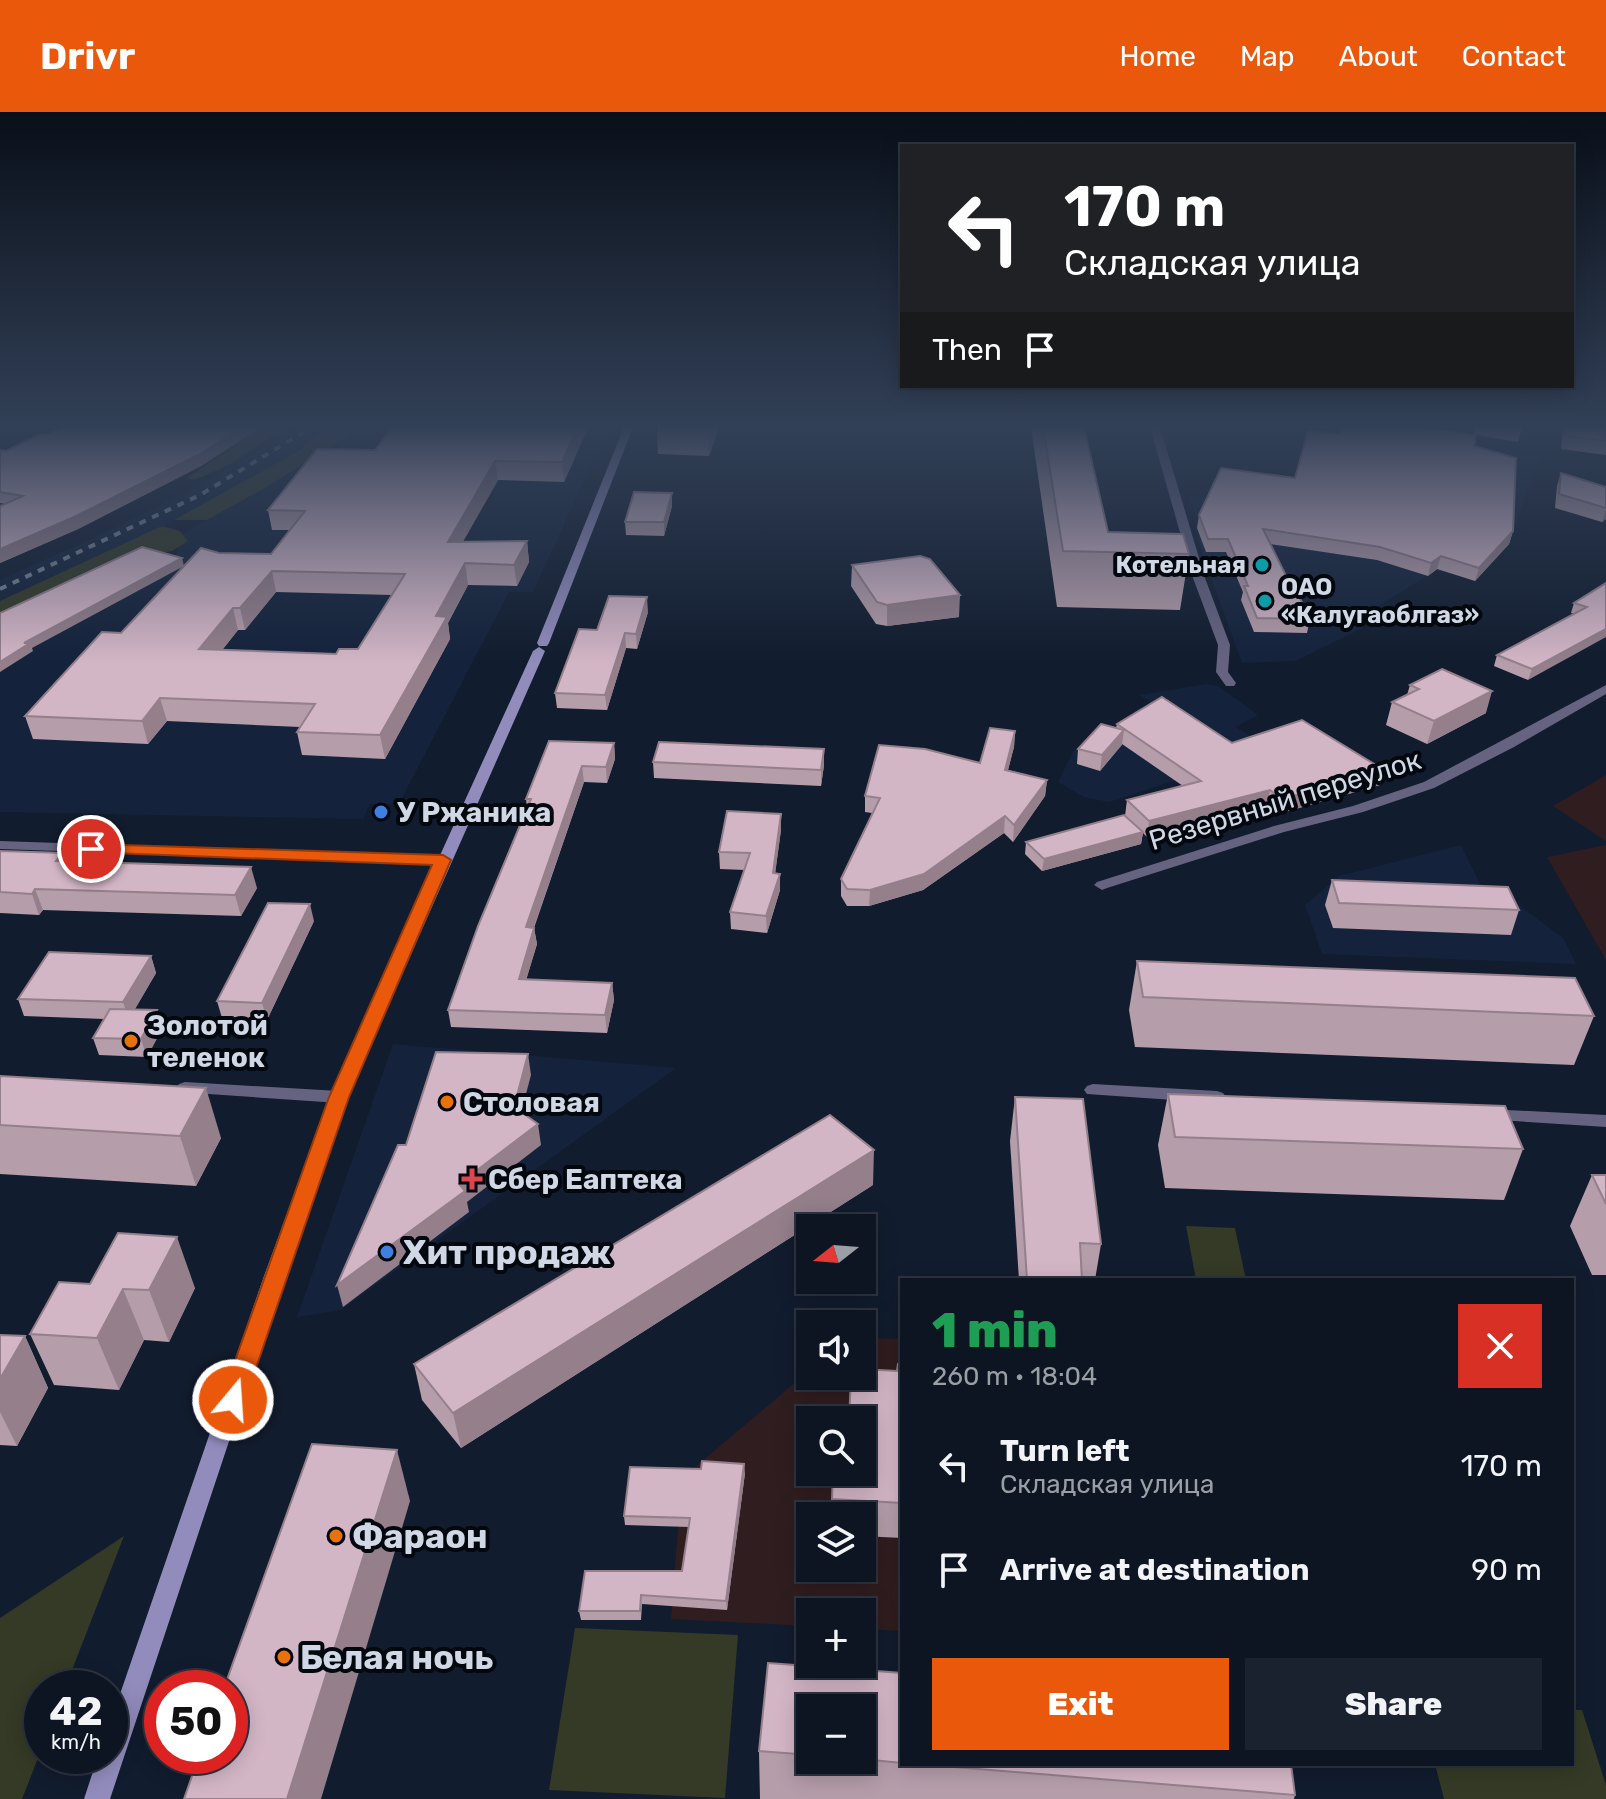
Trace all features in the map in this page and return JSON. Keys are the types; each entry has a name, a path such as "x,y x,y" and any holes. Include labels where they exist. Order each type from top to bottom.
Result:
{"main road":[{"path":"97,1799 274,1276 339,1097 541,647 598,506"}],"street":[{"path":"1178,506 1199,578 1224,645 1222,672 1230,683"},
{"name":"Резервный переулок","path":"1102,885 1429,785 1606,689"},
{"path":"0,845 443,860"},
{"path":"170,1088 339,1097"},
{"path":"1093,1090 1232,1098"},
{"path":"1463,1113 1606,1121"}],"shaded area":[{"path":"158,506 202,506 0,603 0,580"},
{"path":"231,506 573,506 533,592 509,592 399,804 370,804 363,819 0,812 0,623 173,561 184,533"},
{"path":"1192,506 1265,506 1354,517 1358,506 1523,506 1509,544 1470,568 1433,572 1361,617 1363,628 1295,661 1242,663 1197,539 1201,527"},
{"path":"1206,684 1218,686 1258,715 1235,727 1260,741 1234,761 1109,802 1084,797 1058,782 1074,750 1132,720 1151,702 1139,695"},
{"path":"1606,775 1606,841 1553,806"},
{"path":"1461,845 1484,892 1501,892 1563,938 1576,964 1322,954 1305,905 1339,876"},
{"path":"1606,845 1606,960 1547,857"},
{"path":"393,1044 676,1068 341,1310 297,1317"},
{"path":"876,1338 900,1339 900,1631 876,1630 876,1598 796,1598 796,1625 671,1619 682,1478 796,1382 796,1390 876,1390"}],"green space":[{"path":"200,506 233,506 207,520 174,520"},
{"path":"162,526 180,531 188,541 172,551 144,555 0,623 0,601"},
{"path":"1186,1226 1235,1228 1246,1278 1196,1278"},
{"path":"124,1536 72,1670 24,1670 24,1774 32,1774 22,1799 0,1799 0,1618"},
{"path":"575,1628 738,1635 725,1798 549,1790"},
{"path":"1574,1710 1582,1710 1606,1785 1606,1799 1444,1799 1436,1766 1574,1766"}],"building":[{"path":"1,506 97,506 0,549"},
{"path":"271,506 469,506 448,542 527,541 514,565 465,563 436,616 447,617 380,735 297,732 315,704 160,698 142,721 25,716 102,632 121,633 201,548 219,553 271,554 305,511 268,510","holes":["272,571 405,574 358,649 339,649 336,654 199,649 233,608 240,608"]},
{"path":"630,506 668,506 664,522 625,522"},
{"path":"1056,506 1102,506 1108,532 1183,534 1189,554 1063,551"},
{"path":"1203,506 1514,506 1513,531 1479,568 1441,556 1431,563 1380,547 1263,529 1310,619 1257,618 1244,586 1248,586 1228,539 1208,539 1199,515"},
{"path":"142,547 182,558 24,643 30,643 0,662 0,613"},
{"path":"920,556 930,559 960,595 887,605 877,602 852,565"},
{"path":"1606,583 1606,629 1532,669 1497,655 1587,607 1574,603"},
{"path":"609,596 647,597 636,634 625,633 605,695 555,693 579,629 597,630"},
{"path":"1442,669 1492,691 1434,721 1392,702 1419,689 1410,685"},
{"path":"1162,697 1232,743 1302,720 1384,770 1282,799 1270,790 1149,821 1127,800 1201,781 1117,724"},
{"path":"1101,724 1124,730 1102,755 1078,749"},
{"path":"990,728 1015,731 1005,770 1047,780 1014,825 1005,816 924,874 870,890 847,889 841,879 880,798 865,796 879,745 925,749 980,763"},
{"path":"549,741 614,743 606,767 582,766 526,927 534,928 519,979 612,983 605,1015 448,1010 478,926 531,799 526,799"},
{"path":"659,742 824,749 821,770 653,762"},
{"path":"727,811 781,814 773,873 780,874 766,916 730,912 750,853 719,852"},
{"path":"1124,815 1143,832 1044,859 1026,842"},
{"path":"0,851 62,853 56,861 251,867 235,895 35,889 32,894 0,892"},
{"path":"1332,880 1508,887 1519,910 1339,903"},
{"path":"268,903 310,904 262,1003 217,1001"},
{"path":"49,952 151,956 123,1002 18,999"},
{"path":"1137,961 1575,978 1594,1016 1143,997"},
{"path":"110,1009 157,1010 141,1039 93,1038"},
{"path":"436,1052 528,1054 514,1107 538,1124 459,1184 465,1191 337,1285 398,1145 406,1145"},
{"path":"0,1076 206,1088 180,1136 0,1125"},
{"path":"1168,1094 1505,1106 1523,1149 1175,1137"},
{"path":"1015,1097 1083,1099 1101,1244 1080,1243 1082,1278 1027,1278"},
{"path":"830,1115 874,1150 453,1413 414,1364"},
{"path":"1592,1175 1606,1175 1606,1204"},
{"path":"118,1233 177,1237 149,1290 123,1289 97,1338 30,1334 59,1282 90,1284"},
{"path":"0,1335 25,1336 0,1379"},
{"path":"900,1364 900,1503 832,1499 832,1486 876,1486 876,1406 850,1406 850,1390 876,1390 876,1370 897,1371"},
{"path":"312,1444 397,1450 287,1799 184,1799 193,1774 248,1774 248,1670 230,1670"},
{"path":"702,1461 744,1464 726,1601 641,1595 640,1611 579,1611 585,1571 682,1571 690,1518 624,1516 630,1467 701,1469"},
{"path":"768,1663 796,1665 796,1678 876,1678 876,1671 900,1673 900,1763 876,1760 876,1694 796,1694 796,1754 759,1751"},
{"path":"941,1766 1291,1766 1295,1795"}],"railway":[{"path":"0,589 177,506"}],"place":[{"name":"Котельная","path":"1262,565"},
{"name":"ОАО «Калугаоблгаз»","path":"1265,601"},
{"name":"У Ржаника","path":"381,812"},
{"name":"Золотой теленок","path":"131,1041"},
{"name":"Столовая","path":"447,1102"},
{"name":"Сбер Еаптека","path":"472,1179"},
{"name":"Хит продаж","path":"387,1252"},
{"name":"Фараон","path":"336,1536"},
{"name":"Белая ночь","path":"284,1657"}],"route":[{"path":"91,849 443,860 339,1097 233,1400"}]}
